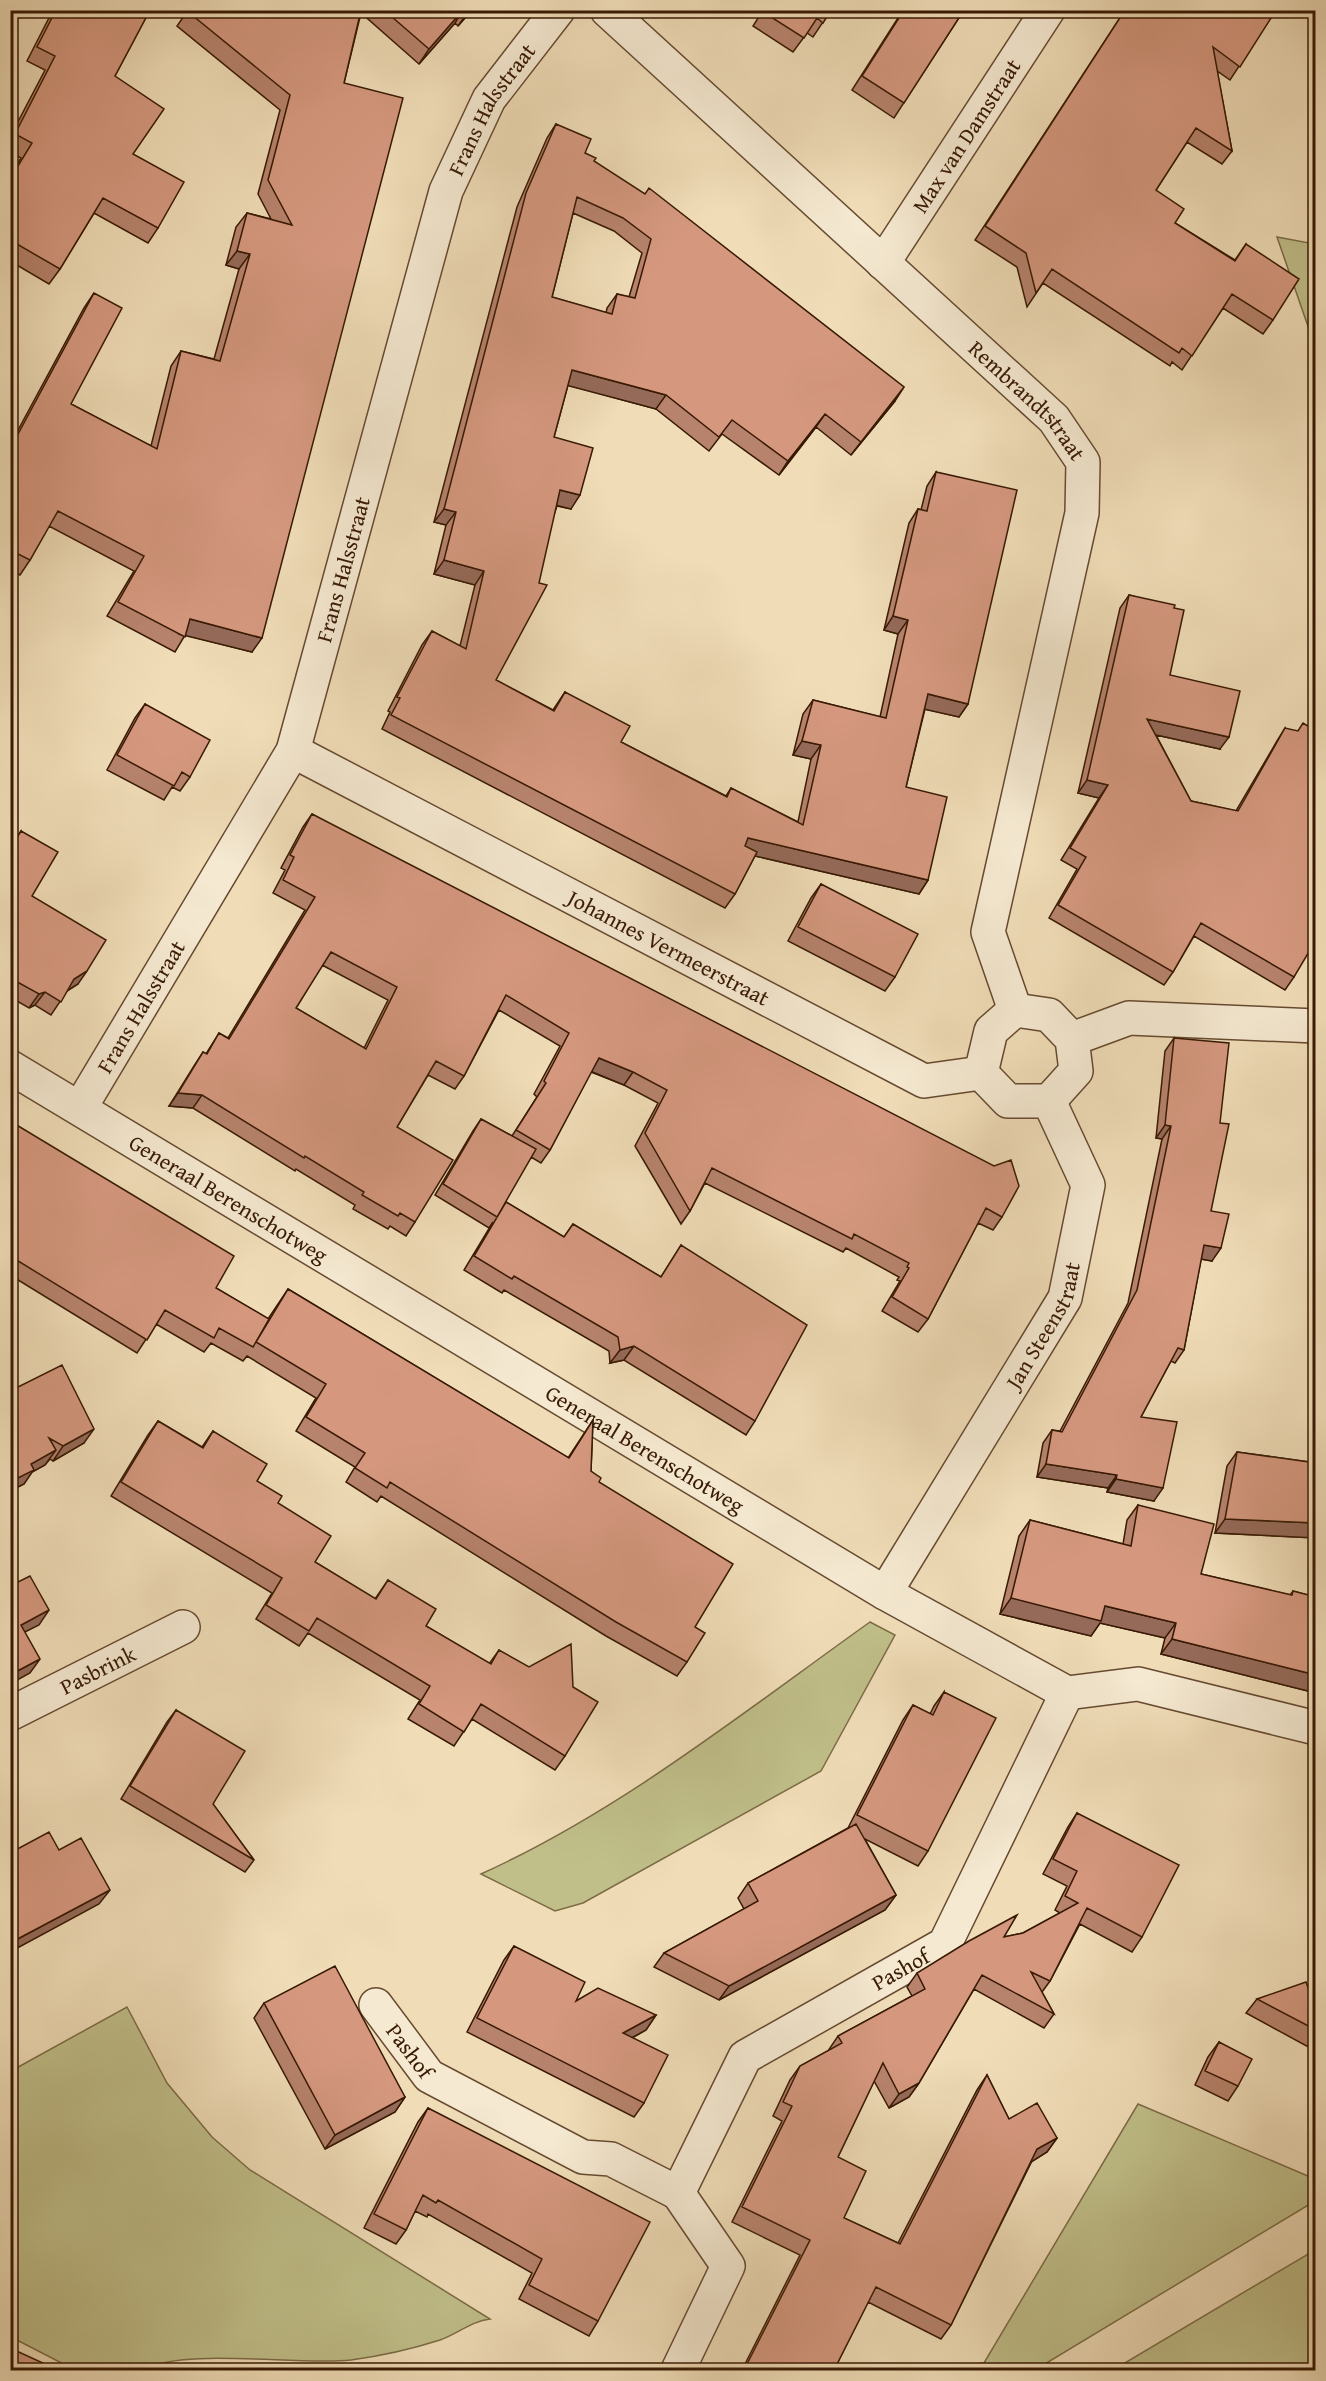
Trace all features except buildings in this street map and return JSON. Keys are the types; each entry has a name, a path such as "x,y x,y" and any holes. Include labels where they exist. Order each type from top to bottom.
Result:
{"street":[{"name":"Frans Halsstraat","path":"80,1108 293,751 446,190 489,99 558,10"},
{"name":"Rembrandtstraat","path":"607,10 1054,419 1083,462 1082,513 988,932 1015,1010"},
{"name":"Max van Damstraat","path":"883,263 1048,10"},
{"name":"Johannes Vermeerstraat","path":"293,751 924,1081 981,1073"},
{"path":"1015,1010 1049,1015 1072,1039 1076,1071 1049,1101 1008,1101 981,1073 991,1031 1015,1010"},
{"path":"1072,1039 1129,1018 1316,1026"},
{"name":"Generaal Berenschotweg","path":"10,1067 885,1593 1067,1693"},
{"name":"Jan Steenstraat","path":"885,1593 1065,1298 1088,1185 1049,1101"},
{"name":"Pasbrink","path":"10,1714 183,1627"},
{"path":"1067,1693 1138,1684 1316,1728"},
{"name":"Pashof","path":"678,2193 745,2057 945,1944 1067,1693"},
{"name":"Pashof","path":"376,2005 429,2076 583,2157 610,2159 678,2193 728,2266 678,2370"}],"shaded area":[{"path":"1277,237 1315,244 1315,343 1311,335"},
{"path":"870,1622 895,1635 821,1771 583,1903 555,1911 481,1874 584,1820 633,1790"},
{"path":"127,2007 167,2083 212,2137 250,2170 490,2319 477,2322 429,2343 351,2360 213,2358 161,2363 142,2370 75,2370 11,2337 11,2071"},
{"path":"1138,2104 1315,2179 1315,2201 1035,2370 914,2370 984,2363"},
{"path":"1315,2250 1315,2370 1113,2370"}]}
